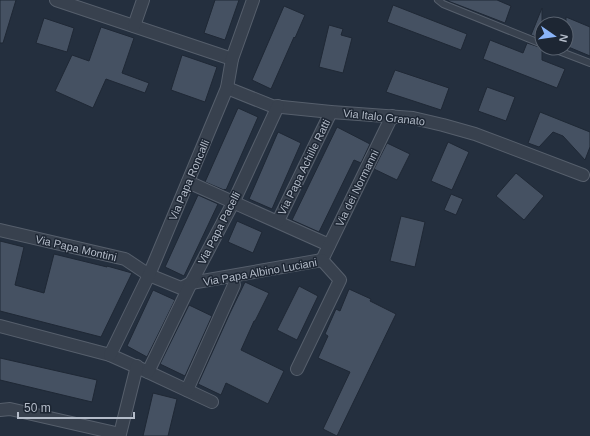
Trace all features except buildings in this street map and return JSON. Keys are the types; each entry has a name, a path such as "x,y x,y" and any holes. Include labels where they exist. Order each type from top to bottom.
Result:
{"street":[{"path":"56,0 232,59"},
{"path":"134,26 144,0"},
{"name":"Via Papa Roncalli","path":"110,355 149,275 227,88 232,59 253,0"},
{"name":"Via Italo Granato","path":"227,88 272,106 413,118 443,125 475,134 583,176"},
{"name":"Via Papa Pacelli","path":"148,372 234,202 278,106"},
{"name":"Via Papa Achille Ratti","path":"278,221 331,112"},
{"name":"Via dei Normanni","path":"322,260 392,116"},
{"path":"188,182 329,245"},
{"name":"Via Papa Montini","path":"0,230 125,260 149,275"},
{"name":"Via Papa Albino Luciani","path":"149,275 181,288 192,283 322,260 340,280 297,369"},
{"path":"187,390 234,285"},
{"path":"0,326 110,355 137,366 212,402"},
{"path":"0,410 10,409 120,434 137,366"}],"lane":[{"path":"438,0 443,4 534,41"},
{"path":"572,56 590,63"}]}
